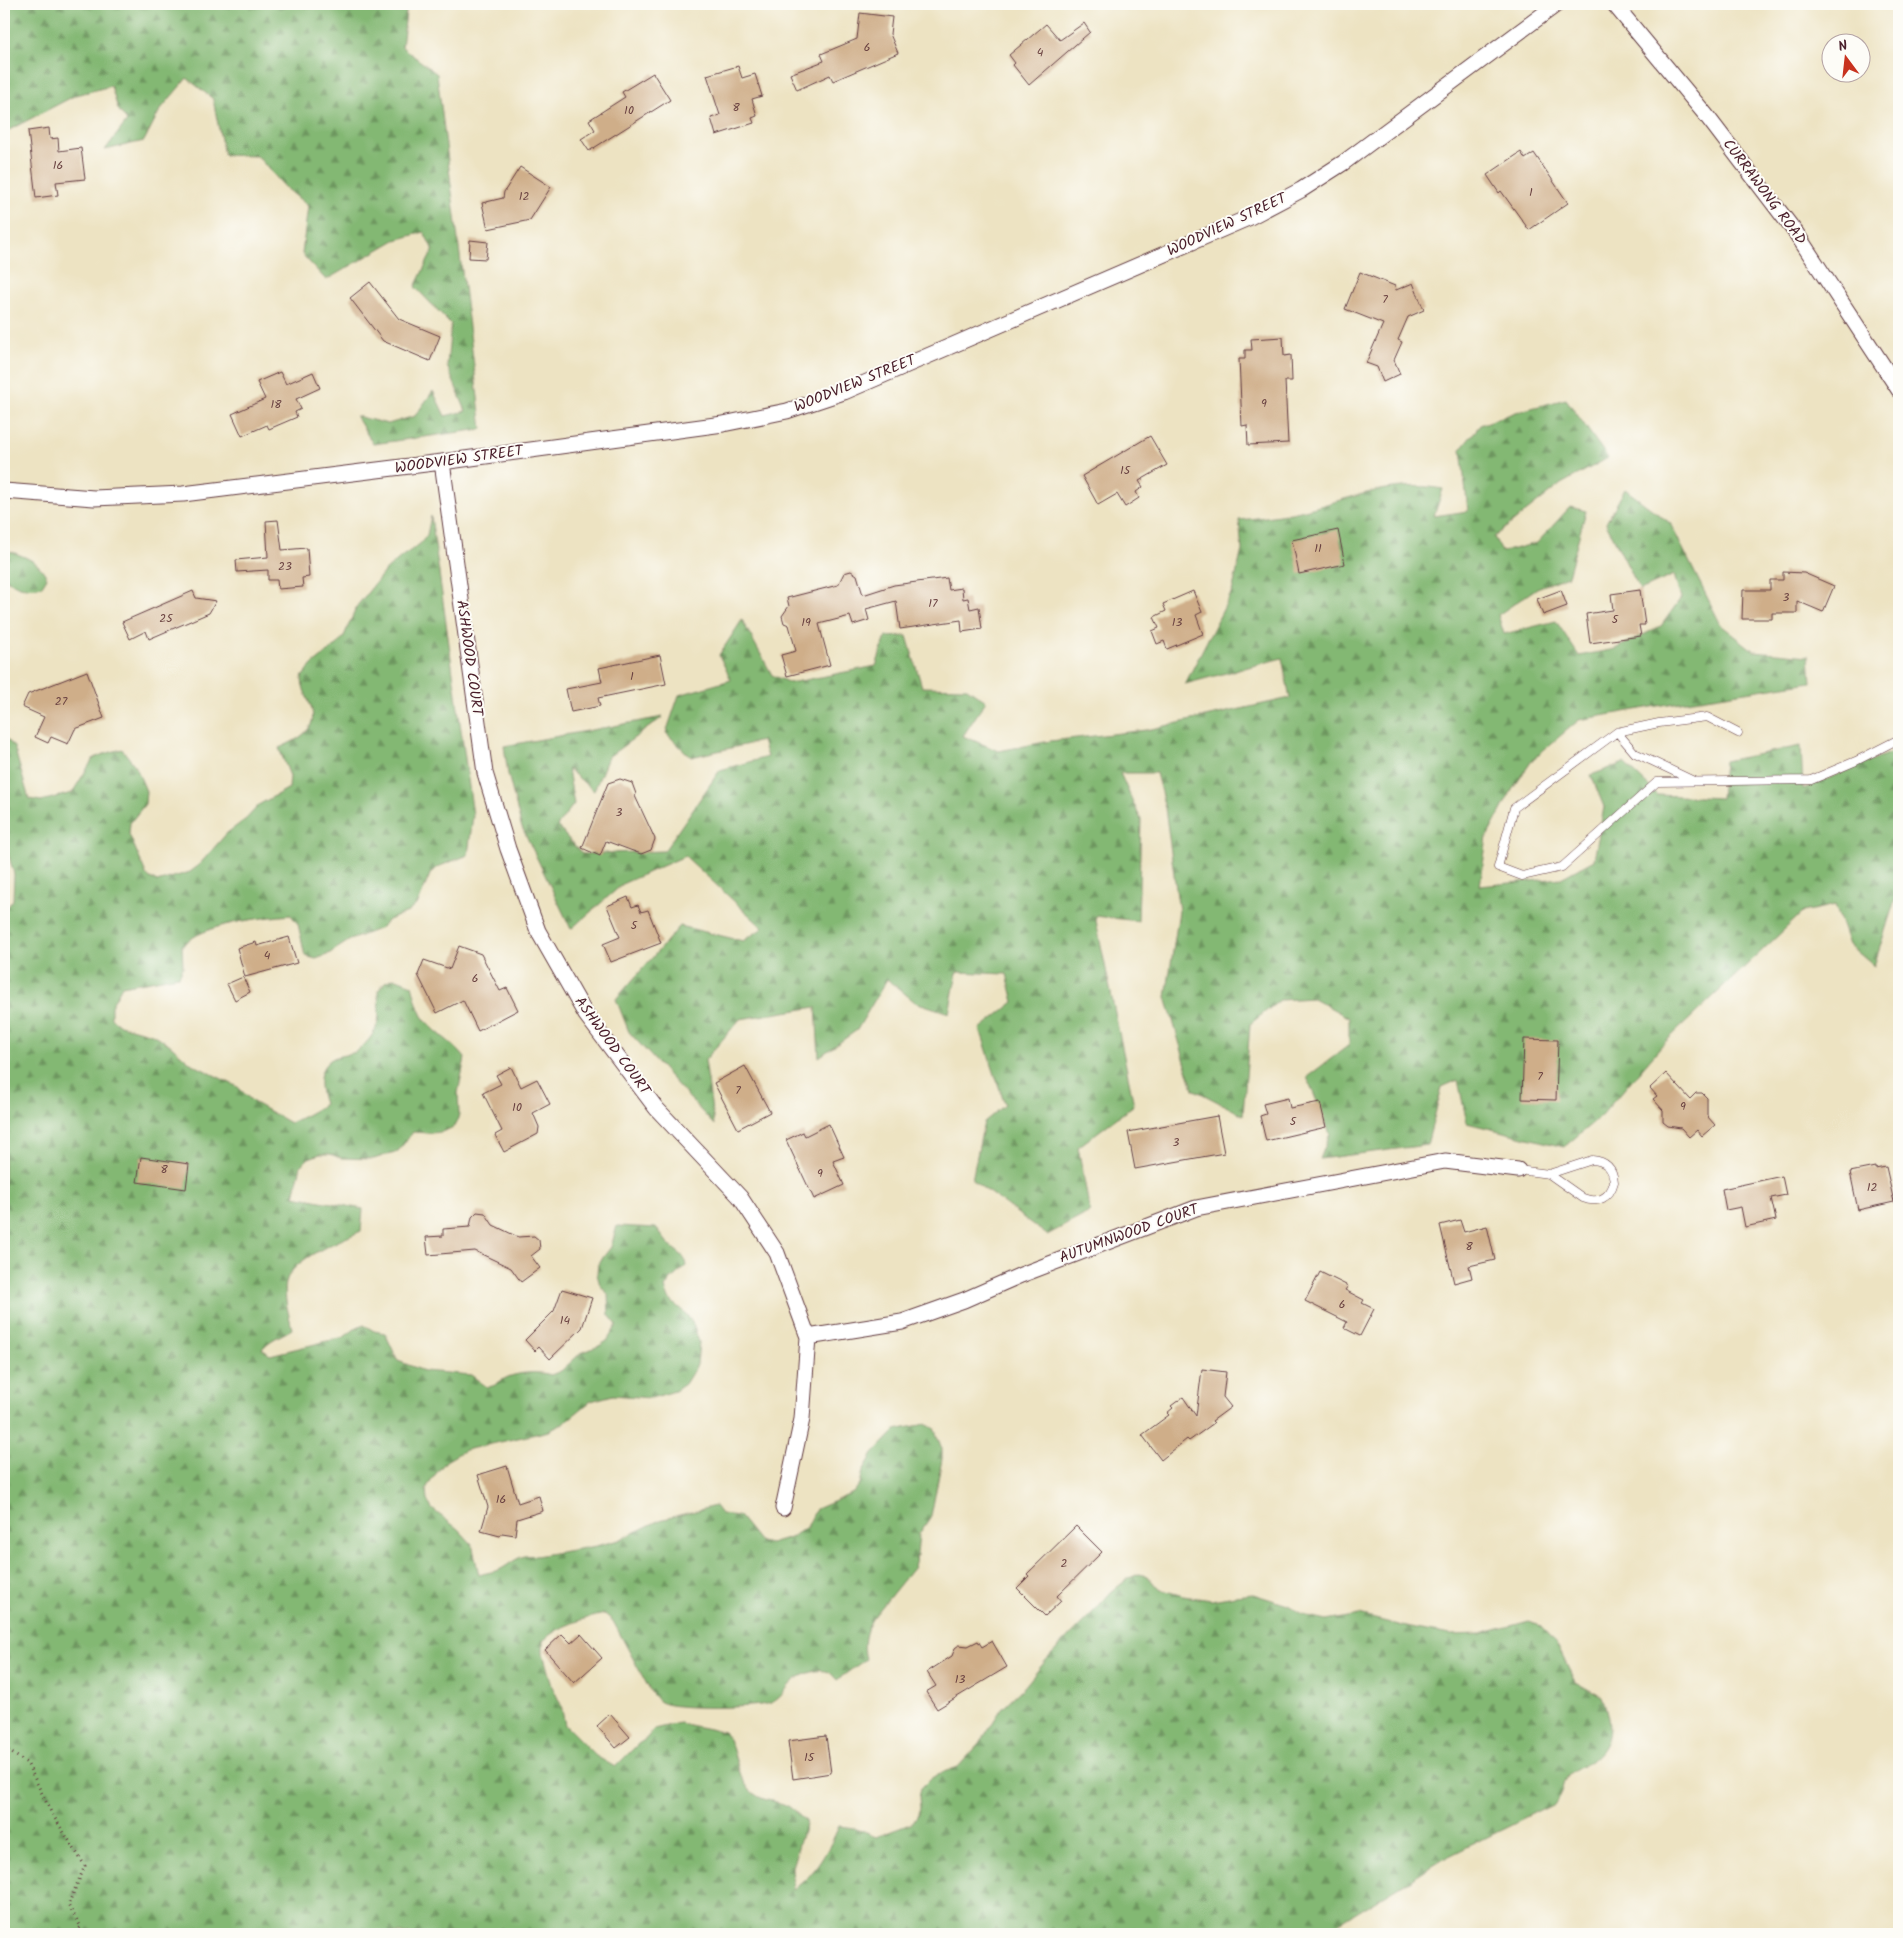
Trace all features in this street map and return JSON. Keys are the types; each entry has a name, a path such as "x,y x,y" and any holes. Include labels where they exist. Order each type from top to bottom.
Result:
{"street":[{"name":"WOODVIEW STREET","path":"4,491 94,498 183,494 442,462 722,424 787,411 844,392 1255,215 1301,190 1349,158 1556,4"},
{"name":"CURRAWONG ROAD","path":"1614,4 1706,115 1796,233 1899,390"},
{"name":"ASHWOOD COURT","path":"442,462 485,773 508,849 538,931 586,1014 656,1108 740,1197 777,1253 808,1337 802,1419 783,1508"},
{"name":"AUTUMNWOOD COURT","path":"808,1337 902,1322 964,1300 1021,1275 1196,1208 1445,1162 1518,1170"}],"lane":[{"path":"1738,733 1708,717 1659,723 1617,732 1514,808 1498,867 1522,876 1562,867 1656,782 1811,780 1856,761 1899,739"},
{"path":"1617,732 1635,753 1697,782"},
{"path":"1518,1170 1549,1174 1592,1160 1605,1164 1613,1175 1614,1182 1608,1195 1603,1199 1589,1200 1582,1198 1549,1174"}],"path":[{"path":"4,1748 28,1763 51,1812 85,1866 68,1905 81,1928 73,1934"}],"green space":[{"path":"4,4 407,4 402,47 437,74 482,429 373,444 356,416 388,424 415,416 433,391 445,416 466,411 447,366 451,324 415,287 433,250 424,232 395,240 326,280 302,254 308,206 285,187 257,156 224,155 213,99 187,78 160,110 144,141 105,150 127,121 118,109 111,86 76,95 11,129 4,136"},
{"path":"1566,399 1608,458 1561,484 1494,537 1502,552 1537,543 1570,507 1586,511 1568,576 1537,588 1498,615 1504,634 1556,621 1579,656 1615,649 1661,626 1681,598 1674,575 1640,590 1606,523 1625,489 1670,523 1721,625 1754,651 1809,656 1811,682 1579,720 1533,759 1512,790 1487,837 1480,886 1561,878 1594,860 1604,807 1591,775 1624,763 1658,795 1721,798 1724,761 1801,746 1803,789 1899,749 1899,892 1897,893 1874,966 1849,945 1835,905 1803,912 1662,1045 1601,1116 1564,1147 1467,1123 1458,1080 1442,1087 1427,1145 1320,1159 1330,1134 1307,1077 1349,1045 1349,1018 1313,998 1280,1000 1250,1024 1243,1115 1193,1089 1166,997 1179,911 1165,808 1156,773 1120,773 1141,820 1138,921 1095,916 1134,1105 1078,1147 1090,1212 1047,1235 972,1180 984,1122 1005,1105 980,1029 1014,1002 1007,974 957,972 949,1013 915,1002 887,979 857,1030 819,1057 816,1007 740,1019 705,1060 714,1125 629,1032 616,999 680,926 743,941 763,928 685,856 624,883 571,929 521,825 508,774 504,746 663,717 608,757 594,791 568,769 574,804 557,826 582,854 664,851 720,770 767,757 762,741 691,757 666,733 679,695 731,680 719,655 742,620 772,675 790,683 876,666 886,637 907,636 922,687 967,688 986,701 963,736 999,751 1050,741 1147,730 1290,698 1282,658 1185,684 1232,592 1242,550 1239,520 1296,512 1368,493 1405,487 1443,489 1434,516 1468,511 1461,449 1480,425 1516,412"},
{"path":"431,516 473,815 468,855 440,866 431,872 418,903 408,912 388,920 381,928 350,940 327,955 316,959 305,956 298,924 291,915 233,923 204,932 182,946 183,967 179,976 122,986 111,1006 111,1018 120,1025 152,1034 169,1044 192,1064 238,1087 253,1102 290,1123 324,1104 320,1077 325,1065 336,1057 355,1052 369,1039 375,1031 378,1022 378,991 385,982 394,978 412,985 422,1016 465,1058 458,1093 459,1114 456,1125 441,1132 413,1132 398,1151 374,1159 341,1158 330,1154 320,1154 309,1158 301,1165 294,1196 363,1209 361,1231 318,1251 297,1265 290,1273 286,1282 285,1294 292,1329 272,1340 262,1349 270,1355 344,1337 364,1325 374,1331 385,1333 398,1361 424,1371 471,1375 487,1387 495,1385 501,1380 521,1374 540,1373 551,1375 561,1371 581,1353 607,1341 617,1325 609,1315 608,1294 600,1285 597,1274 598,1264 611,1247 617,1226 656,1228 669,1245 684,1257 686,1266 670,1280 665,1288 669,1299 686,1314 693,1324 699,1342 697,1365 685,1384 675,1391 651,1398 613,1395 591,1401 564,1423 549,1431 465,1450 446,1461 431,1480 426,1489 427,1500 432,1509 458,1529 472,1544 479,1575 499,1570 516,1559 525,1556 536,1556 596,1546 619,1540 660,1520 715,1506 721,1514 739,1516 760,1542 770,1544 790,1538 807,1527 816,1509 853,1493 860,1484 863,1471 873,1454 896,1430 925,1424 934,1428 942,1449 942,1459 931,1516 919,1534 914,1567 872,1619 864,1643 866,1659 837,1680 825,1671 816,1671 803,1675 796,1679 779,1698 771,1703 715,1707 668,1705 659,1701 652,1694 613,1621 605,1614 564,1627 549,1635 543,1641 543,1653 552,1686 561,1705 565,1725 596,1756 615,1767 638,1744 646,1739 654,1729 679,1723 724,1732 744,1782 749,1789 758,1797 788,1806 806,1821 792,1867 793,1889 801,1884 815,1869 826,1853 839,1826 854,1828 876,1837 910,1824 917,1816 920,1808 919,1797 921,1788 938,1774 958,1767 980,1743 1002,1708 1025,1686 1047,1659 1111,1592 1129,1578 1139,1574 1148,1576 1155,1585 1163,1590 1183,1596 1212,1600 1253,1594 1288,1605 1308,1617 1326,1621 1359,1615 1415,1629 1451,1635 1481,1634 1529,1621 1538,1624 1556,1643 1575,1682 1602,1697 1609,1725 1603,1749 1588,1763 1568,1776 1562,1793 1554,1804 1443,1859 1321,1934 4,1934 4,911 13,900 14,874 4,840 4,741 7,739 14,747 29,799 41,801 72,793 93,759 122,749 136,767 146,791 145,804 130,823 129,834 147,876 157,882 190,872 198,866 227,833 246,819 260,804 289,788 290,776 279,748 305,733 312,722 313,715 302,677 312,665 337,645 344,636 357,606 384,572 420,544 427,535"},
{"path":"4,549 29,559 39,566 47,578 42,586 23,587 4,579"}],"building":[{"path":"860,13 892,17 890,34 898,53 833,81 830,75 797,90 790,74 824,61 821,54 857,39"},
{"path":"1084,23 1090,32 1029,85 1013,65 1015,63 1009,55 1046,24 1060,40"},
{"path":"738,66 742,78 755,74 762,96 752,99 757,116 752,118 754,123 716,135 711,118 720,115 707,75"},
{"path":"653,73 670,100 589,151 581,139 595,130 589,120 625,97 622,92"},
{"path":"49,128 50,139 58,138 59,151 81,148 85,179 56,182 58,195 36,198 28,131"},
{"path":"1521,152 1525,159 1534,153 1568,203 1529,230 1487,175"},
{"path":"520,167 551,187 530,220 488,229 482,203 503,198 504,192"},
{"path":"470,240 488,242 486,259 469,258"},
{"path":"1360,272 1395,286 1396,290 1413,283 1424,310 1408,317 1398,340 1402,342 1394,360 1400,374 1383,382 1377,367 1366,363 1383,324 1345,309"},
{"path":"370,282 399,319 440,336 430,361 383,341 350,298"},
{"path":"1283,337 1284,356 1291,355 1292,381 1285,381 1288,443 1248,445 1247,425 1242,426 1239,359 1245,359 1245,350 1252,350 1251,339"},
{"path":"280,372 286,384 313,372 320,388 296,399 301,409 295,412 297,417 269,429 267,425 242,436 232,414 265,399 257,382"},
{"path":"1150,436 1167,465 1139,481 1143,487 1136,492 1139,498 1125,507 1117,494 1098,505 1082,476"},
{"path":"278,520 282,550 307,548 309,577 302,578 303,587 278,589 277,580 268,580 268,570 237,572 236,560 268,557 266,521"},
{"path":"1338,530 1345,564 1299,574 1292,540"},
{"path":"851,571 857,575 863,595 894,585 947,578 949,590 962,588 963,599 968,598 970,609 979,607 982,629 962,632 961,620 900,629 896,601 866,609 869,620 853,625 850,616 819,624 830,665 787,676 781,655 796,651 789,625 784,623 782,616 789,606 787,598 838,585 844,573"},
{"path":"1783,572 1804,573 1834,586 1823,612 1797,601 1797,613 1772,613 1772,619 1742,619 1743,590 1770,590 1770,580 1783,580"},
{"path":"1561,590 1567,606 1543,615 1537,599"},
{"path":"1640,590 1645,625 1639,625 1641,636 1590,643 1586,614 1613,610 1611,594"},
{"path":"193,591 196,598 216,601 209,613 149,639 146,631 130,639 122,622"},
{"path":"1193,591 1202,612 1196,615 1203,634 1167,649 1164,641 1157,644 1152,631 1159,628 1154,617 1166,611 1163,604"},
{"path":"660,655 666,684 598,698 600,706 571,712 566,689 602,682 599,668"},
{"path":"87,671 104,718 75,729 68,744 51,737 48,743 35,737 44,717 22,707 28,694"},
{"path":"620,779 632,783 635,796 655,839 651,850 641,854 606,841 600,856 582,848 608,783"},
{"path":"628,897 632,907 638,905 641,912 648,910 661,943 611,962 603,944 620,937 607,906"},
{"path":"289,937 297,963 245,977 237,948 256,942 257,946"},
{"path":"459,946 481,954 500,991 507,988 518,1010 478,1031 463,1000 437,1013 418,975 424,960 450,969"},
{"path":"243,977 250,992 235,1000 227,984"},
{"path":"1524,1039 1558,1040 1556,1100 1522,1099"},
{"path":"745,1066 770,1112 738,1129 714,1083"},
{"path":"511,1067 521,1087 537,1079 550,1104 533,1113 539,1127 538,1134 504,1152 495,1135 502,1131 483,1093 501,1084 496,1075"},
{"path":"1666,1073 1690,1099 1696,1093 1702,1093 1707,1098 1707,1116 1715,1125 1702,1136 1697,1130 1689,1137 1681,1128 1668,1126 1663,1122 1663,1110 1653,1099 1657,1096 1650,1088"},
{"path":"1288,1098 1290,1108 1320,1102 1326,1127 1266,1141 1260,1116 1266,1114 1263,1104"},
{"path":"1217,1116 1224,1153 1135,1169 1128,1132"},
{"path":"829,1124 844,1157 833,1161 844,1185 814,1199 786,1140 803,1132 805,1136"},
{"path":"141,1157 189,1164 186,1189 137,1182"},
{"path":"1875,1167 1875,1169 1886,1167 1894,1202 1858,1210 1850,1172"},
{"path":"1782,1176 1786,1195 1771,1198 1776,1220 1745,1227 1741,1207 1726,1210 1722,1189"},
{"path":"477,1212 485,1213 493,1225 518,1237 534,1236 539,1240 540,1249 531,1256 540,1268 521,1282 511,1268 475,1251 428,1255 426,1237 443,1236 443,1229 470,1227 472,1217"},
{"path":"1460,1220 1464,1232 1487,1226 1495,1260 1469,1266 1472,1278 1454,1283 1440,1225"},
{"path":"1320,1272 1348,1286 1345,1290 1364,1300 1362,1303 1374,1309 1360,1336 1344,1328 1347,1322 1305,1301"},
{"path":"562,1289 592,1298 582,1328 550,1359 539,1347 535,1351 525,1340 554,1311"},
{"path":"1202,1369 1226,1372 1223,1397 1231,1407 1212,1421 1214,1423 1189,1441 1187,1439 1161,1460 1142,1435 1169,1415 1167,1413 1173,1408 1171,1406 1183,1397 1196,1416"},
{"path":"507,1466 518,1503 539,1496 543,1511 517,1519 515,1535 502,1533 500,1536 481,1531 488,1507 478,1475"},
{"path":"1076,1526 1102,1552 1057,1596 1061,1601 1045,1616 1017,1588 1029,1576 1027,1574"},
{"path":"562,1634 571,1643 581,1634 602,1658 574,1683 545,1650"},
{"path":"978,1641 982,1647 992,1641 1007,1667 937,1709 926,1692 936,1686 927,1672 952,1656 955,1648 959,1645 968,1646"},
{"path":"610,1714 630,1737 616,1748 597,1726"},
{"path":"826,1736 831,1773 793,1779 788,1741"}]}
